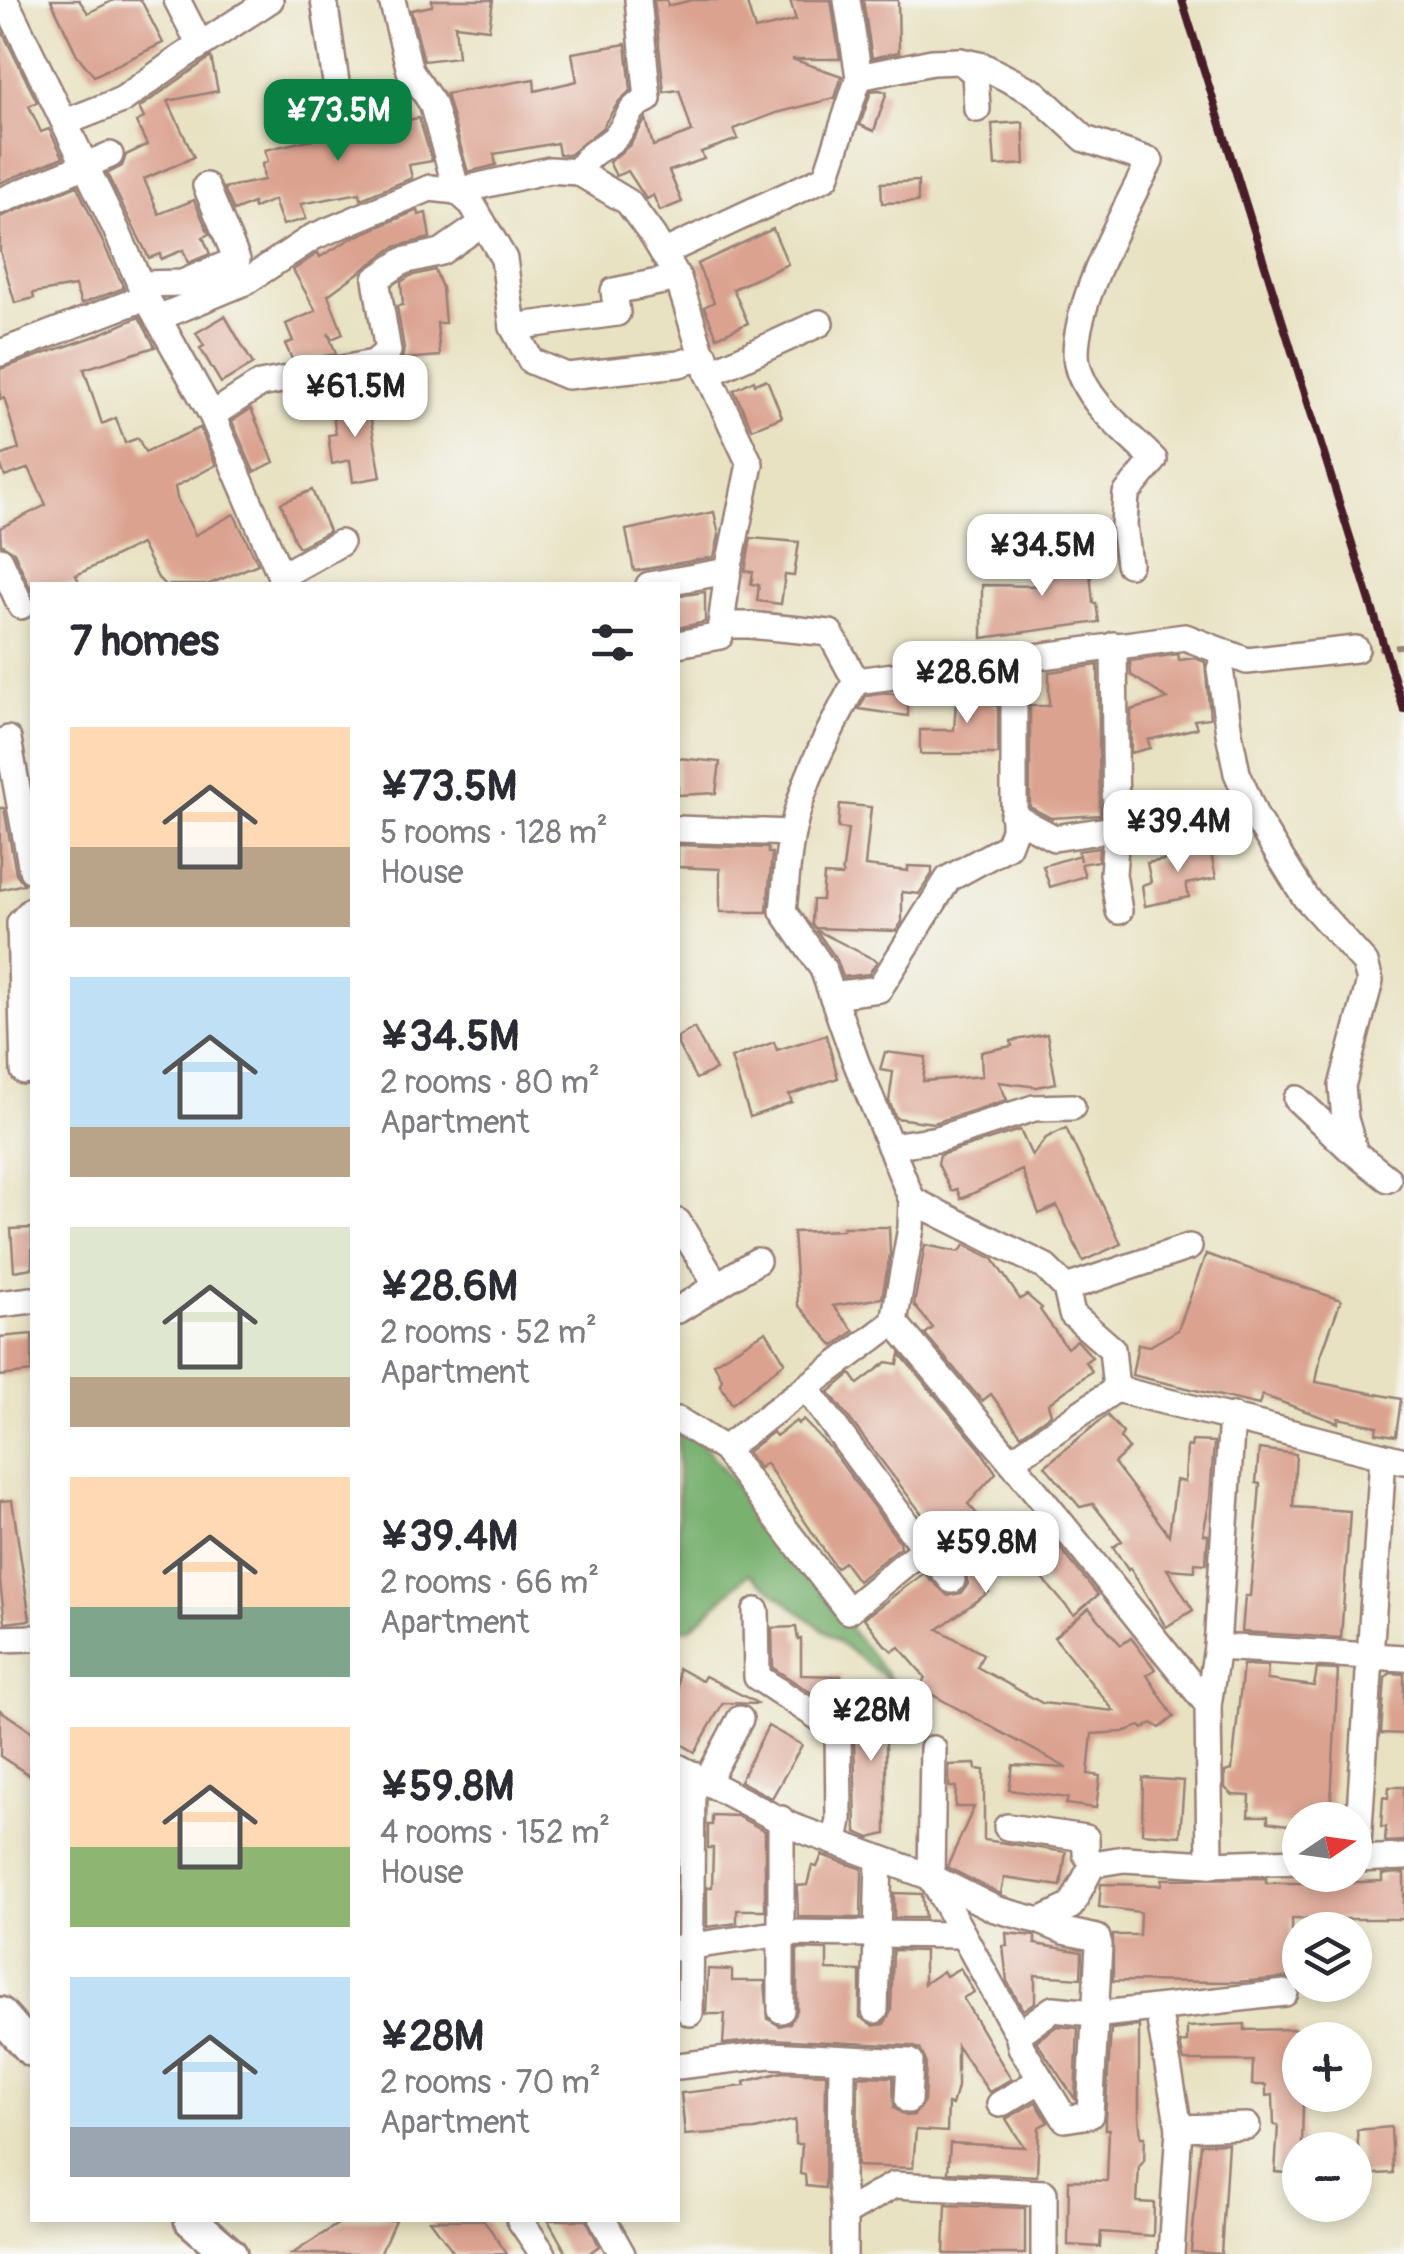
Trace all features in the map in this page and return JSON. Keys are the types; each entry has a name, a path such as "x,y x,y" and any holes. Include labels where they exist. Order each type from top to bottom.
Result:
{"main road":[{"path":"0,2014 30,2048"},
{"path":"193,2222 230,2254"}],"street":[{"path":"5,0 66,122 98,160 148,300 212,415 281,581 340,543"},
{"path":"176,0 200,44"},
{"path":"66,122 122,100 270,0"},
{"path":"324,0 340,110"},
{"path":"392,0 410,71 432,102 457,192 472,204 504,259 513,327 532,361 567,376 679,364 707,365 820,323"},
{"path":"578,172 588,154 618,135 631,107 648,98 638,0"},
{"path":"663,253 826,176 860,76 847,0"},
{"path":"860,76 932,62 960,61 983,66 1035,92 1086,140 1150,161 1112,236 1093,287 1081,321 1077,363 1092,396 1154,460 1126,494 1124,525 1129,564"},
{"path":"960,61 974,73 977,109"},
{"path":"0,200 98,160"},
{"path":"148,300 246,282 313,237 430,188 457,192 549,170 578,172 628,202 678,278 707,365 750,464 728,570 720,636 680,644"},
{"path":"0,354 148,300 237,260 206,186"},
{"path":"212,415 260,384 374,363 388,351 376,279 403,261 441,252 483,223"},
{"path":"513,327 617,313 614,290 678,278"},
{"path":"0,560 21,606"},
{"path":"665,582 728,570"},
{"path":"722,625 830,634 856,681"},
{"path":"856,681 1185,637 1247,661 1356,649"},
{"path":"1114,645 1113,874 1119,911"},
{"path":"1227,656 1220,670 1229,733 1237,773 1256,818 1306,897 1366,963 1370,981 1342,1086 1345,1119 1356,1153"},
{"path":"832,995 879,989 948,880 1008,846 1014,816 1014,659"},
{"path":"724,1449 808,1390 894,1322 911,1228 912,1200 824,969 784,911 792,833 816,756 856,681"},
{"path":"8,738 30,859"},
{"path":"1014,816 1054,838 1108,830 1116,833"},
{"path":"680,828 792,833"},
{"path":"19,1070 20,924 30,912"},
{"path":"1297,1099 1388,1179"},
{"path":"890,1146 938,1138 1034,1108 1072,1107"},
{"path":"912,1200 1044,1266 1066,1288 1072,1314 1112,1349 1116,1389"},
{"path":"680,1225 717,1286"},
{"path":"1066,1288 1189,1247"},
{"path":"680,1309 757,1262"},
{"path":"0,1304 30,1300"},
{"path":"894,1322 1208,1706"},
{"path":"1011,1461 1116,1389 1394,1458 1370,1656 1360,1802"},
{"path":"808,1390 952,1580"},
{"path":"1210,1864 1208,1706 1217,1647 1232,1416"},
{"path":"680,1421 724,1449 848,1611 924,1548"},
{"path":"756,1612 757,1676 838,1730 835,1842"},
{"path":"0,1640 30,1638"},
{"path":"1217,1647 1404,1658"},
{"path":"690,2012 684,1948 692,1774 740,1718"},
{"path":"692,1774 781,1819 931,1878 996,1909 1064,1932 1097,1938 1090,2115 1066,2119 1021,2047 1018,2034 931,1878 933,1750"},
{"path":"781,1819 781,2010"},
{"path":"1007,1827 1086,1838 1086,1854 1093,1864"},
{"path":"1372,1858 1404,1857"},
{"path":"875,2010 878,1859"},
{"path":"1093,1864 1124,1859 1210,1864 1282,1862"},
{"path":"1040,1921 1072,1906 1093,1864"},
{"path":"684,1948 783,1933 963,1935"},
{"path":"1018,2034 1053,2009 1096,2014 1282,1994"},
{"path":"1158,2009 1179,2128 1172,2254"},
{"path":"680,2066 769,2055 910,2062 908,2100"},
{"path":"842,2060 840,2180 844,2254"},
{"path":"1000,2104 1042,2080"},
{"path":"1179,2128 1247,2126"},
{"path":"844,2214 894,2186 1044,2193 1044,2254"},
{"path":"521,2222 543,2254"},
{"path":"604,2222 622,2254"}],"green space":[{"path":"680,1429 699,1439 895,1685 749,1573 691,1628 680,1629"}],"building":[{"path":"51,0 79,0 88,13 114,0 141,0 163,43 94,76 77,55"},
{"path":"432,0 493,0 489,29 455,25 458,57 424,61 411,10 432,6"},
{"path":"654,0 667,0 668,6 692,0 746,0 755,30 796,20 790,0 831,0 840,59 792,59 842,76 835,98 734,129 738,139 701,152 704,159 669,171 682,202 660,211 653,195 646,199 628,171 616,176 609,162 630,145 646,119 653,146 692,132 679,90 664,92"},
{"path":"863,0 898,0 899,52 872,58"},
{"path":"0,27 37,102 29,106 41,132 49,129 63,157 0,183"},
{"path":"626,44 631,90 602,128 569,155 559,154 557,143 494,154 496,165 468,172 446,94 534,79 535,91 577,81 572,53"},
{"path":"211,57 218,91 168,101 194,157 144,179 159,214 194,200 209,234 203,237 210,254 188,263 183,250 161,259 160,254 149,258 107,174 122,166 126,155 147,145 136,122 144,118 139,108"},
{"path":"871,91 887,92 874,131 860,125"},
{"path":"393,103 396,122 419,118 432,161 409,165 412,178 361,199 360,193 301,204 306,219 283,225 274,200 234,211 224,188 264,180 262,164 268,162 265,150 326,136 324,119 343,126 365,107"},
{"path":"1023,122 1025,164 995,166 992,124"},
{"path":"918,181 918,202 882,203 881,183"},
{"path":"77,186 124,288 81,304 75,286 33,293 34,298 15,303 0,251 0,217"},
{"path":"418,210 419,215 426,213 430,238 394,247 328,295 343,334 332,339 328,333 336,354 293,361 285,344 293,341 286,324 316,311 293,270 318,253 320,257 352,238"},
{"path":"773,229 788,264 733,289 748,323 717,337 704,307 714,302 697,264"},
{"path":"435,270 442,288 445,323 437,323 440,356 402,359 404,348 397,306 403,305 401,282"},
{"path":"225,316 253,364 221,383 200,348 204,346 196,333"},
{"path":"139,317 155,347 84,369 102,424 116,418 125,443 138,438 145,452 200,428 216,465 175,487 177,498 195,535 234,514 258,564 214,582 162,582 141,544 76,575 79,582 30,582 30,588 14,552 1,544 0,528 46,505 29,468 5,477 0,463 0,456 19,449 4,397 0,399 0,369"},
{"path":"754,380 755,384 768,382 782,417 752,429 734,390"},
{"path":"367,398 381,477 353,482 350,460 332,464 328,435 336,434 331,405"},
{"path":"251,409 274,462 254,472 232,421"},
{"path":"312,490 329,531 299,547 281,503"},
{"path":"714,512 719,535 714,557 634,571 626,530"},
{"path":"751,538 799,542 794,576 785,575 781,604 757,601 759,585 751,584 753,572 745,571"},
{"path":"1088,553 1099,622 982,638 982,585 1037,586 1034,558"},
{"path":"705,592 705,622 680,628 680,596"},
{"path":"1178,654 1179,660 1195,658 1205,662 1210,718 1194,720 1197,728 1148,740 1150,748 1131,753 1131,710 1168,699 1131,675 1130,661"},
{"path":"1098,665 1100,815 1051,818 1030,807 1030,706 1049,706 1049,672"},
{"path":"993,685 993,705 998,706 998,754 920,754 920,730 954,730 957,686"},
{"path":"866,696 908,696 908,716 859,709"},
{"path":"680,758 720,762 716,793 680,795"},
{"path":"840,804 871,807 865,866 908,871 908,866 932,867 932,874 919,894 902,892 902,922 896,931 815,928 812,924 813,900 822,900 824,875 842,876 848,829 838,828"},
{"path":"0,808 4,808 16,873 24,884 0,890"},
{"path":"1209,844 1216,878 1186,884 1189,897 1145,906 1142,885 1151,882 1147,863 1186,856 1185,850"},
{"path":"680,845 768,848 768,853 772,853 767,912 720,912 720,869 680,867"},
{"path":"1099,848 1098,861 1081,864 1085,876 1050,887 1043,866 1079,855 1078,851"},
{"path":"816,930 877,961 869,974 843,977 837,960"},
{"path":"694,1028 716,1070 696,1079 680,1049 680,1036"},
{"path":"1047,1034 1056,1083 1037,1087 999,1082 1007,1100 934,1123 896,1118 889,1101 893,1072 880,1070 885,1052 926,1057 923,1081 982,1076 981,1052"},
{"path":"826,1035 838,1078 789,1095 792,1102 750,1117 731,1058 774,1042 777,1050"},
{"path":"1066,1128 1121,1244 1083,1261 1057,1206 1039,1214 1022,1170 961,1199 957,1189 951,1191 938,1164 940,1155 1020,1130 1032,1156 1046,1138"},
{"path":"889,1227 890,1254 882,1298 833,1306 854,1331 834,1346 798,1305 793,1232"},
{"path":"30,1228 30,1268 14,1271 11,1229"},
{"path":"925,1245 959,1252 965,1245 993,1259 1020,1299 1027,1295 1042,1308 1067,1348 1077,1340 1092,1357 1085,1362 1092,1371 1048,1404 1051,1414 1021,1435 991,1394 982,1401 925,1334 933,1328 914,1305"},
{"path":"1206,1254 1341,1300 1321,1355 1316,1382 1401,1399 1396,1436 1376,1433 1377,1426 1338,1418 1338,1423 1262,1395 1259,1405 1132,1375 1138,1344 1150,1346 1178,1330"},
{"path":"766,1331 785,1362 732,1404 714,1363"},
{"path":"30,1334 30,1372 0,1376 0,1337"},
{"path":"900,1354 996,1473 968,1504 978,1515 963,1527 1000,1574 985,1586 989,1592 938,1629 983,1654 977,1667 1042,1703 1114,1711 1054,1637 1089,1608 1121,1645 1131,1638 1155,1669 1147,1675 1174,1717 1160,1728 1152,1723 1143,1729 1140,1726 1123,1732 1092,1734 1088,1774 1100,1776 1096,1808 1066,1804 1068,1798 1009,1790 1013,1765 1067,1768 920,1688 925,1677 899,1647 893,1651 885,1645 864,1618 924,1573 948,1596 962,1593 968,1584 964,1569 829,1392 851,1374 858,1384 887,1362 898,1364"},
{"path":"1107,1415 1123,1433 1120,1438 1129,1449 1114,1463 1169,1535 1176,1480 1185,1482 1187,1446 1191,1447 1192,1441 1214,1442 1203,1534 1208,1535 1206,1564 1195,1563 1195,1571 1167,1569 1193,1610 1166,1627 1113,1547 1122,1541 1093,1504 1080,1507 1045,1466"},
{"path":"803,1420 830,1448 899,1541 900,1547 858,1581 844,1562 836,1568 766,1463 759,1468 747,1452 773,1432 776,1436"},
{"path":"1259,1449 1296,1454 1293,1507 1350,1511 1341,1638 1242,1632 1245,1596 1250,1596 1257,1522"},
{"path":"12,1500 30,1620 5,1623 0,1582 0,1501"},
{"path":"1044,1528 1098,1595 1074,1615 1036,1571 1028,1578 1010,1556"},
{"path":"796,1627 798,1640 801,1639 801,1675 841,1676 841,1692 827,1703 773,1668 772,1628"},
{"path":"1243,1665 1268,1666 1267,1680 1314,1686 1317,1669 1338,1670 1331,1802 1282,1802 1282,1824 1268,1822 1268,1816 1249,1816 1250,1796 1233,1795 1225,1788 1225,1772 1232,1770"},
{"path":"680,1669 702,1681 705,1676 759,1704 723,1703 695,1752 680,1743"},
{"path":"1390,1673 1404,1674 1404,1734 1381,1733 1385,1678"},
{"path":"863,1699 893,1700 893,1728 886,1728 886,1834 870,1838 856,1832 854,1730 848,1718"},
{"path":"0,1710 30,1731 30,1776 0,1756"},
{"path":"768,1726 802,1745 772,1798 740,1781"},
{"path":"975,1764 976,1769 984,1770 984,1840 1066,1852 1061,1886 1004,1878 1001,1894 947,1867 974,1807 955,1807 956,1787 949,1787 949,1765"},
{"path":"1143,1778 1184,1781 1180,1836 1142,1833"},
{"path":"1389,1787 1404,1787 1404,1841 1385,1842 1386,1827 1381,1827 1383,1797 1388,1798"},
{"path":"712,1815 737,1816 765,1831 765,1910 737,1910 737,1923 707,1927 707,1887 712,1887 713,1848 708,1848 708,1825 712,1825"},
{"path":"822,1855 862,1869 861,1918 798,1917 797,1886 807,1885 812,1866 817,1867"},
{"path":"1404,1873 1404,1919 1372,1919 1372,1912 1282,1912 1282,1978 1237,1982 1113,1981 1113,1935 1139,1935 1140,1912 1099,1907 1101,1884 1162,1885 1162,1879 1266,1878 1266,1883 1282,1883 1282,1892 1372,1892 1372,1881 1382,1881 1382,1874"},
{"path":"894,1893 922,1894 925,1918 894,1918"},
{"path":"1006,1933 1035,1936 1035,1944 1082,1952 1081,1978 1035,1975 1035,2002 1023,2010 1007,1981 1003,1946 1007,1946"},
{"path":"797,1949 827,1950 827,1970 860,1971 860,2017 874,2026 884,2024 891,2011 893,1950 924,1951 924,1984 943,1971 946,1976 960,1968 974,1992 963,1998 1011,2079 989,2092 957,2046 957,2087 952,2105 948,2104 947,2132 916,2130 913,2168 857,2166 858,2076 893,2077 894,2108 906,2116 914,2115 924,2101 926,2062 920,2049 770,2039 723,2044 725,2014 706,2014 708,1969 732,1970 732,1981 765,1981 768,2019 780,2026 790,2023 797,2010"},
{"path":"1245,2024 1245,2030 1282,2029 1282,2112 1303,2112 1302,2132 1282,2132 1282,2173 1275,2172 1278,2125 1274,2125 1273,2095 1266,2096 1266,2085 1252,2085 1253,2061 1184,2061 1180,2043 1187,2042 1187,2027"},
{"path":"1057,2026 1078,2028 1075,2099 1036,2041"},
{"path":"1139,2026 1139,2117 1141,2137 1145,2137 1137,2202 1154,2203 1153,2236 1101,2232 1100,2247 1068,2245 1069,2180 1107,2181 1109,2129 1105,2129 1105,2120 1111,2029"},
{"path":"782,2072 826,2074 825,2188 806,2186 805,2175 800,2174 802,2144 795,2144 795,2120 755,2130 685,2135 681,2093 745,2086 744,2082"},
{"path":"1036,2102 1048,2122 1039,2127 1037,2176 948,2172 950,2143 1024,2147 1006,2119"},
{"path":"1391,2127 1393,2173 1372,2174 1372,2132 1357,2130"},
{"path":"1228,2143 1221,2254 1191,2252 1201,2144"},
{"path":"946,2205 1025,2208 1025,2254 944,2254"},
{"path":"341,2222 394,2222 380,2254 292,2254"},
{"path":"431,2222 485,2222 507,2254 455,2254"},
{"path":"549,2222 588,2222 599,2246 588,2254 567,2254"}],"railway":[{"path":"1182,0 1404,710"}]}
